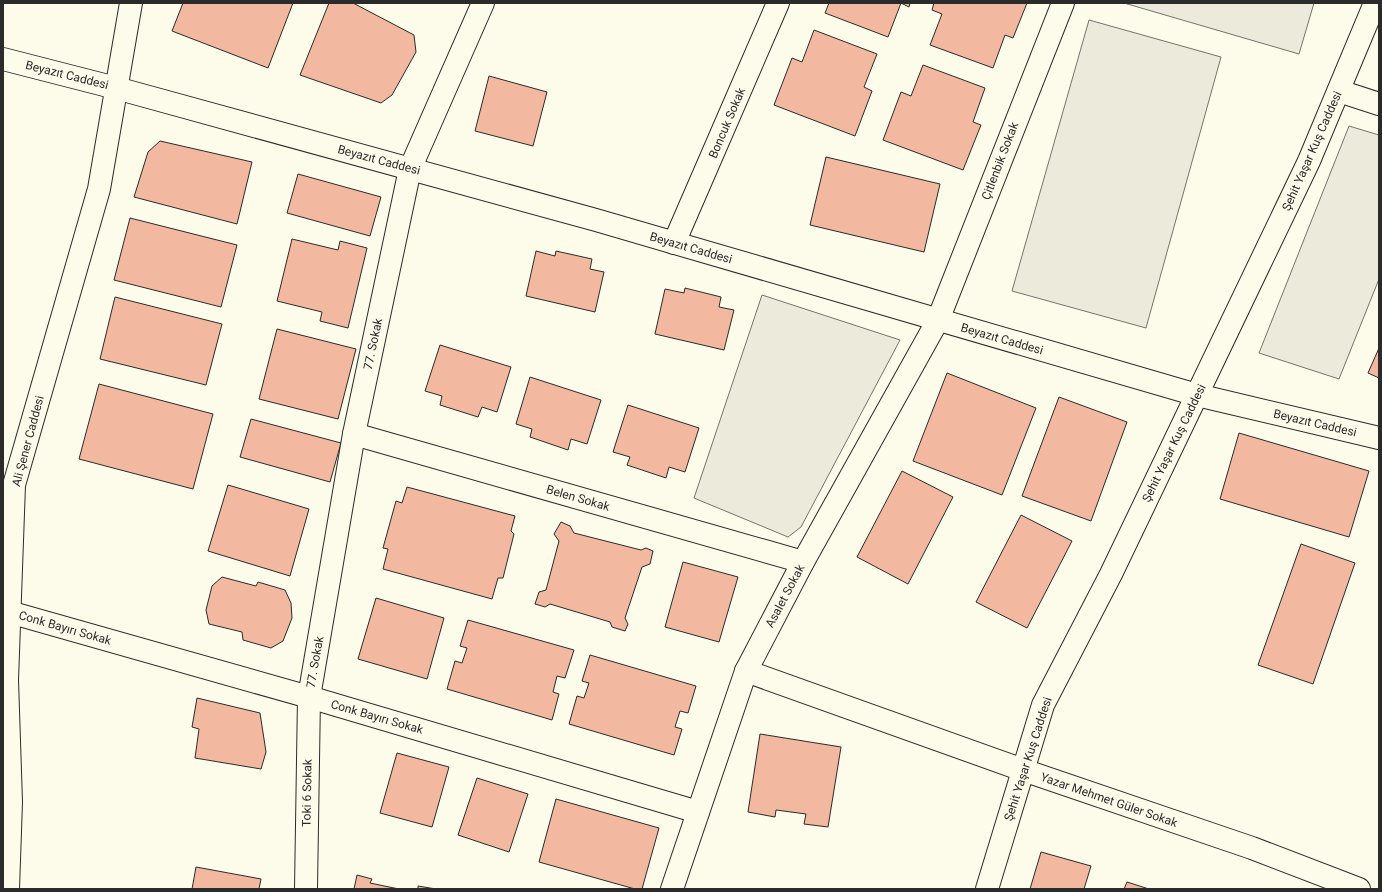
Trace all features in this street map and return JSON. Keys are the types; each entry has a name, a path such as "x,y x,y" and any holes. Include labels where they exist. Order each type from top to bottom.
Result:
{"street":[{"name":"Ali Şener Caddesi","path":"8,889 11,802 7,680 9,612 9,485 99,189 131,3"},
{"name":"77. Sokak","path":"309,697 354,434 410,169 483,3"},
{"name":"Boncuk Sokak","path":"674,243 778,3"},
{"name":"Çitlenbik Sokak","path":"938,320 1063,3"},
{"name":"Şehit Yaşar Kuş Caddesi","path":"987,889 1043,704 1110,574 1309,161 1375,3"},
{"name":"Beyazıt Caddesi","path":"3,59 116,88 674,243 1197,395 1379,438"},
{"path":"1339,91 1379,104"},
{"name":"Asalet Sokak","path":"672,889 746,671 803,562 938,320"},
{"name":"Belen Sokak","path":"354,434 803,562"},
{"name":"Conk Bayırı Sokak","path":"9,612 309,697 698,812"},
{"name":"Yazar Mehmet Güler Sokak","path":"746,671 1023,770 1252,848 1359,889"},
{"name":"Toki 6 Sokak","path":"306,889 309,697"}],"shaded area":[{"path":"1124,3 1314,3 1299,54"},
{"path":"1089,20 1221,57 1146,328 1012,291"},
{"path":"1349,126 1379,135 1379,279 1339,379 1259,353"},
{"path":"762,295 900,340 801,527 788,537 694,498"}],"building":[{"path":"183,3 293,3 268,68 172,31"},
{"path":"329,3 353,3 414,35 416,52 392,95 381,103 300,75"},
{"path":"829,3 901,3 888,37 825,13"},
{"path":"901,3 910,3 909,7"},
{"path":"934,3 1027,3 1013,38 1005,35 993,68 930,45 942,14 932,10"},
{"path":"814,30 877,54 864,87 872,91 855,136 774,105 792,58 802,62"},
{"path":"923,65 985,88 973,122 981,125 963,170 883,140 901,92 911,96"},
{"path":"489,76 547,92 533,146 475,131"},
{"path":"160,141 252,162 237,224 134,197 148,152"},
{"path":"826,157 940,184 924,252 810,225"},
{"path":"298,174 381,197 370,236 287,213"},
{"path":"130,218 237,245 221,307 114,280"},
{"path":"292,239 338,250 340,241 367,248 348,328 320,321 322,312 277,301"},
{"path":"536,251 555,256 556,251 592,259 590,269 604,272 595,312 526,296"},
{"path":"685,288 721,297 719,307 734,310 724,350 655,334 665,289 684,293"},
{"path":"115,297 222,324 206,385 100,359"},
{"path":"277,329 356,349 338,419 259,399"},
{"path":"440,345 511,367 497,412 482,407 478,417 440,405 442,396 425,391"},
{"path":"1379,348 1379,378 1368,373"},
{"path":"947,373 1036,408 1002,495 913,461"},
{"path":"530,377 601,400 587,444 571,439 568,450 530,437 532,429 516,424"},
{"path":"99,384 213,414 193,489 79,459"},
{"path":"1059,397 1127,422 1091,521 1022,496"},
{"path":"628,405 699,428 685,472 669,467 666,478 627,465 630,457 613,452"},
{"path":"251,419 341,443 330,482 240,457"},
{"path":"1239,433 1369,471 1349,537 1220,499"},
{"path":"902,471 953,497 908,584 857,557"},
{"path":"228,485 309,509 290,576 208,551"},
{"path":"407,487 515,516 511,531 514,534 503,578 498,578 492,599 383,569 388,549 383,548 396,501 402,503"},
{"path":"1021,515 1072,541 1027,628 976,602"},
{"path":"561,522 570,526 574,533 641,550 646,548 653,551 650,564 642,567 625,618 628,624 625,631 612,627 610,622 550,604 545,607 535,604 539,592 546,590 559,541 554,534"},
{"path":"1301,544 1355,563 1313,684 1258,665"},
{"path":"683,562 738,577 719,642 665,627"},
{"path":"222,577 256,586 258,582 285,590 291,603 292,618 283,641 271,648 243,640 242,632 209,624 206,610 212,586"},
{"path":"376,598 444,618 427,679 358,659"},
{"path":"468,620 574,650 565,678 557,676 553,692 559,694 552,720 447,689 455,661 462,663 467,648 460,646"},
{"path":"590,655 696,686 688,713 680,711 675,727 682,729 674,755 569,724 577,696 584,698 589,683 582,681"},
{"path":"197,698 260,713 266,752 261,769 195,758 199,729 192,727"},
{"path":"760,734 841,747 828,827 804,824 806,814 776,810 775,817 748,812"},
{"path":"397,753 449,767 432,827 380,813"},
{"path":"477,778 528,794 509,852 458,835"},
{"path":"556,799 659,828 642,889 635,889 539,862"},
{"path":"1041,852 1091,866 1084,889 1030,889"},
{"path":"196,867 261,879 259,889 192,889"},
{"path":"357,875 372,879 370,883 399,889 354,889"},
{"path":"1127,882 1149,889 1124,889"},
{"path":"418,886 436,889 418,889"}]}
